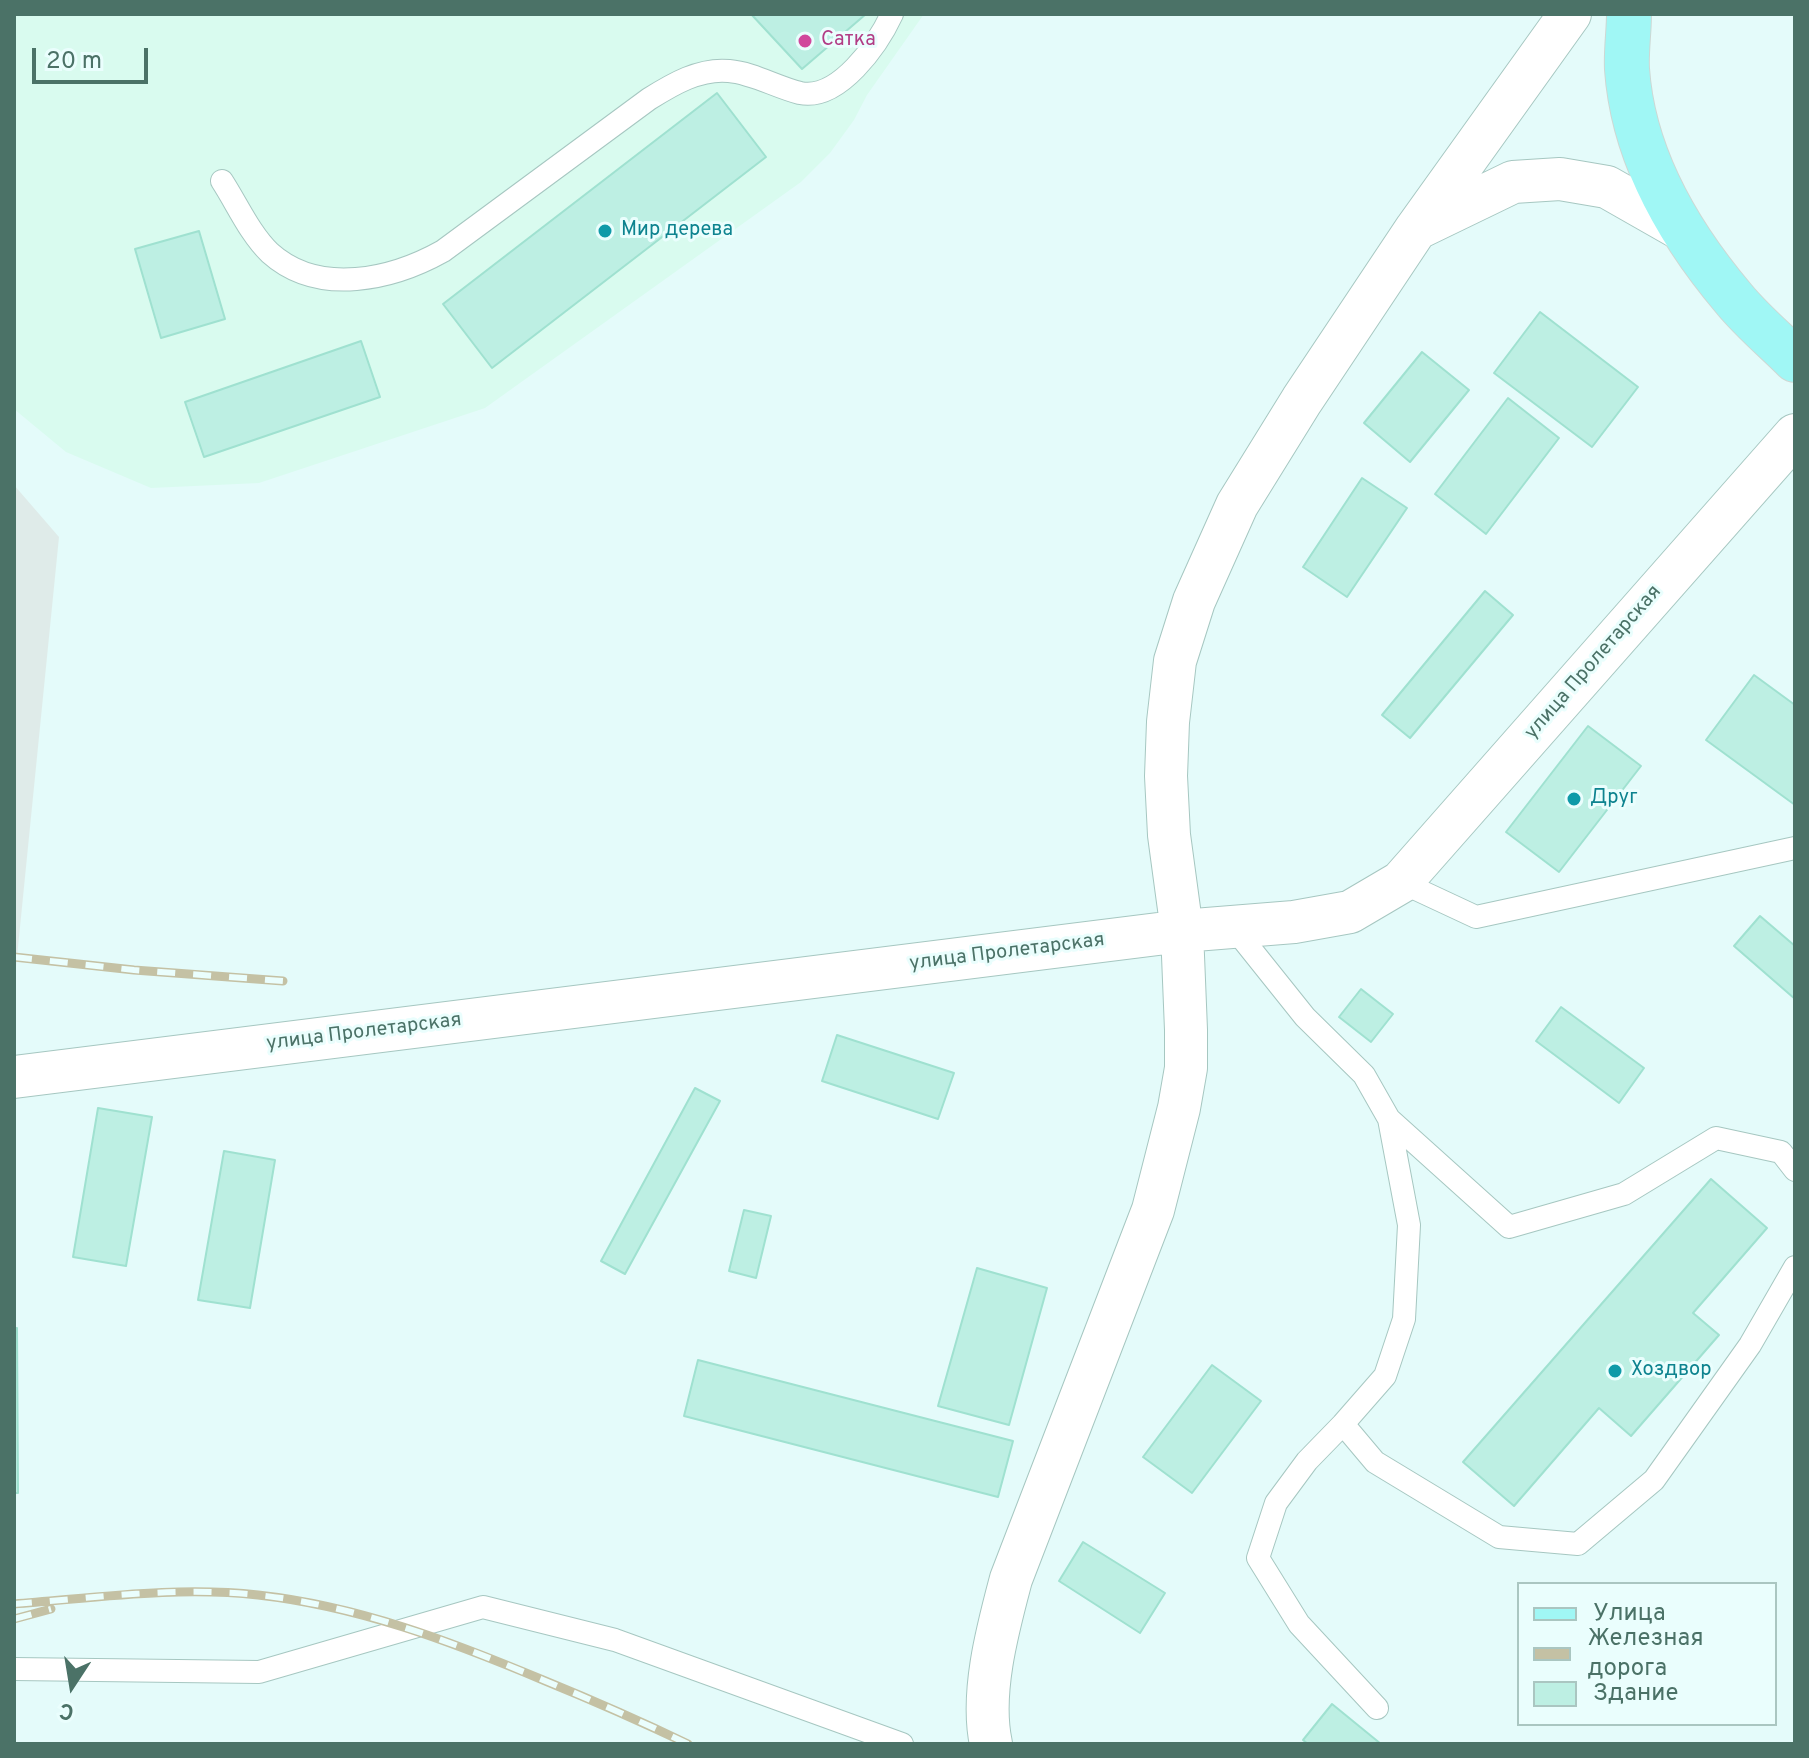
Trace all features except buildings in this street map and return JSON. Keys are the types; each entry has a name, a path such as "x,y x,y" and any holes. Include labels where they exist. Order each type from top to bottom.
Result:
{"main road":[{"path":"1629,14 1627,69 1636,124 1652,174 1679,228 1735,301 1795,360"}],"street":[{"path":"991,1744 990,1685 996,1634 1011,1579 1153,1210 1179,1108 1186,1068 1182,931 1169,835 1166,776 1175,661 1194,601 1237,505 1302,400 1416,229 1570,14"},
{"path":"1416,229 1513,182 1560,179 1607,187 1679,228"},
{"name":"улица Пролетарская","path":"14,1077 1182,931 1294,922 1350,912 1401,882 1795,435"}],"lane":[{"path":"222,181 271,254 293,267 315,276 338,280 392,274 419,265 443,251 669,87 703,73 730,71 803,94 820,92 837,85 858,64 874,45 892,14"},
{"path":"1401,882 1476,917 1795,848"},
{"path":"1233,927 1305,1017 1364,1075 1389,1119 1509,1227 1624,1194 1716,1138 1781,1152 1795,1170"},
{"path":"1377,1708 1299,1624 1258,1558 1276,1503 1307,1461 1385,1376 1404,1319 1409,1225 1389,1119"},
{"path":"1343,1424 1375,1462 1499,1537 1578,1544 1654,1480 1750,1345 1795,1267"},
{"path":"14,1669 259,1672 483,1607 615,1640 902,1744"}],"shaded area":[{"path":"14,14 924,14 830,153 801,182 485,408 259,483 151,488 66,452 14,409"},
{"path":"14,485 59,537 14,987"}],"railway":[{"path":"14,957 283,981"},
{"path":"14,1604 197,1592 258,1595 332,1607 403,1627 473,1652 688,1744"},
{"path":"14,1619 51,1609"}],"place":[{"name":"Сатка","path":"805,41"},
{"name":"Мир дерева","path":"605,231"},
{"name":"Друг","path":"1574,799"},
{"name":"Хоздвор","path":"1615,1371"}]}
